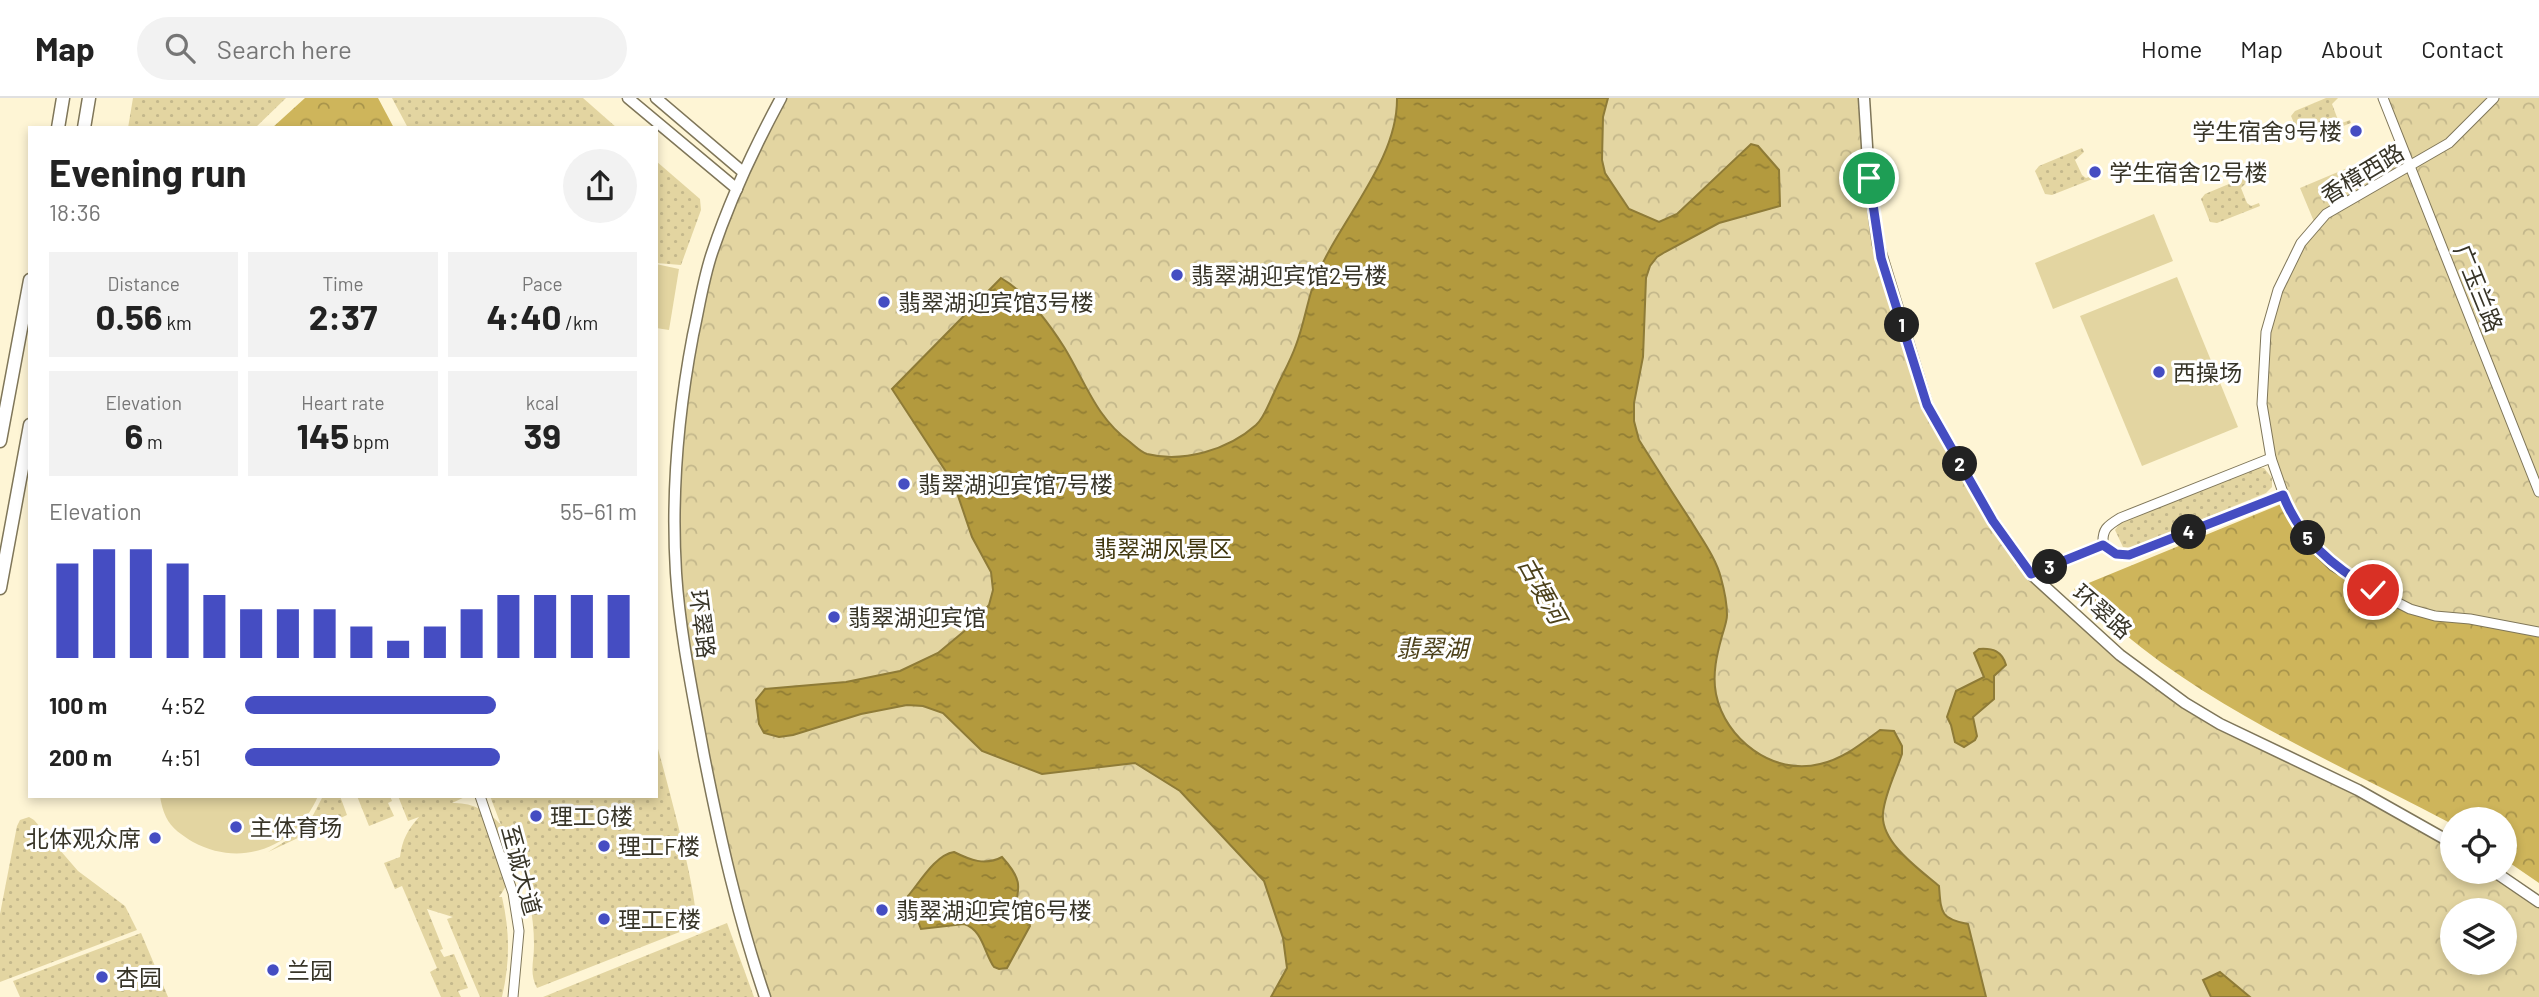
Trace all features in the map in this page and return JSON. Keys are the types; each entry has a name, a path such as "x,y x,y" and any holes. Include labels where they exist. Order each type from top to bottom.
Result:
{"main road":[{"path":"58,126 63,98"},
{"path":"84,126 89,98"},
{"path":"0,441 28,291"},
{"path":"0,588 28,436"}],"street":[{"path":"628,98 737,189"},
{"path":"656,98 743,172"},
{"name":"环翠路","path":"765,997 726,860 688,670 676,575 674,530 676,462 688,364 703,285 722,223 743,172 781,98"},
{"name":"环翠路","path":"1864,98 1869,178 1878,244 1927,405 1993,521 2031,574 2120,655 2185,703 2220,724 2358,790 2440,837"},
{"name":"广玉兰路","path":"2383,98 2539,492"},
{"name":"香樟西路","path":"2494,98 2449,143 2326,214 2301,243 2278,290 2266,332 2263,404 2271,458 2283,495 2313,546 2333,566 2410,608 2435,616 2470,619 2539,632"},
{"path":"2103,545 2102,534 2105,527 2120,518 2271,458"},
{"path":"2103,545 2116,554 2129,555 2283,495"},
{"path":"2031,574 2103,545"},
{"name":"至诚大道","path":"481,798 513,893 519,931 513,997"},
{"path":"2513,884 2539,902"}],"green space":[{"path":"133,98 286,98 257,126 128,126"},
{"path":"305,98 378,98 393,126 274,126"},
{"path":"392,98 583,98 615,126 407,126"},
{"name":"翡翠湖风景区","path":"781,98 1864,98 1878,244 1927,405 2031,574 2185,703 2440,837 2440,884 2513,884 2539,902 2539,997 765,997 750,950 683,638 676,462 711,255"},
{"path":"2326,98 2338,98 2332,104 2338,120 2342,123 2350,120 2351,123 2308,140 2301,139 2291,116 2295,111"},
{"path":"2383,98 2539,98 2539,632 2410,609 2333,566 2287,504 2263,404 2266,332 2278,290 2315,224 2300,188 2402,145"},
{"path":"2082,148 2084,152 2075,160 2082,175 2086,178 2094,175 2095,178 2052,195 2045,194 2035,171 2039,166"},
{"path":"658,163 700,199 701,210 681,265 658,263"},
{"path":"2248,176 2249,180 2241,188 2247,203 2251,206 2259,203 2260,206 2217,223 2210,222 2201,199 2205,194"},
{"path":"2154,214 2173,261 2053,309 2035,263"},
{"path":"658,264 679,269 669,330 658,328"},
{"name":"西操场","path":"2177,277 2238,427 2142,466 2080,316"},
{"path":"2255,468 2264,468 2272,478 2272,487 2266,493 2132,548 2123,547 2115,530 2120,523"},
{"path":"2286,502 2539,632 2539,883 2517,868 2517,807 2440,807 2440,818 2281,736 2199,688 2122,632 2074,589"},
{"path":"658,748 688,867 696,914 695,926 537,988 533,972 531,910 526,886 513,853 510,876 499,897 502,897 508,935 502,997 480,997 447,919 453,917 427,909 443,949 440,950 444,957 454,954 468,988 458,991 461,997 441,997 430,972 437,968 402,886 395,889 384,863 400,857 406,835 419,817 408,821 399,798 463,798 452,803 479,808 501,825 491,798 658,798"},
{"name":"主体育场","path":"160,798 317,798 297,828 282,840 249,852 212,850 193,842 171,825"},
{"path":"322,798 341,798 347,815 268,852 300,832 310,821"},
{"path":"358,798 391,798 392,801 388,803 394,816 369,826"},
{"path":"29,817 78,871 125,906 137,930 0,982 0,914 17,826 20,820"},
{"path":"727,923 754,997 543,997"},
{"path":"141,933 168,997 20,997 13,981"}],"water":[{"name":"翡翠湖","path":"1397,98 1608,98 1603,117 1602,160 1605,173 1629,209 1659,222 1677,214 1751,144 1758,146 1779,170 1780,206 1719,223 1665,252 1650,266 1646,278 1643,357 1634,403 1634,421 1639,440 1704,541 1719,571 1727,615 1717,657 1715,687 1721,710 1729,726 1740,739 1769,759 1802,766 1836,759 1880,730 1894,731 1902,746 1902,754 1886,798 1884,824 1902,854 1939,886 1940,902 1947,917 1968,924 1986,997 1271,997 1287,968 1283,938 1264,881 1180,791 1135,763 1042,774 982,751 943,713 923,706 907,705 861,714 793,735 779,737 764,733 759,724 756,700 765,689 846,682 900,671 938,653 974,623 989,605 993,590 991,572 972,537 954,484 892,389 1001,278 1020,292 1044,318 1108,422 1138,449 1147,454 1175,457 1219,448 1245,434 1256,425 1266,410 1294,351 1321,266 1376,172 1387,147"},
{"path":"1979,649 1996,651 2006,665 1994,676 1994,699 1973,717 1977,736 1975,740 1964,747 1955,742 1947,717 1956,691 1984,677 1974,653"},
{"path":"954,852 978,861 1002,857 1016,876 1018,895 1014,911 1029,920 1030,926 1007,968 994,967 975,931 964,924 921,929 908,896 940,858"},
{"path":"2220,972 2250,997 2211,997 2203,980"}],"place":[{"name":"学生宿舍9号楼","path":"2356,131"},
{"name":"学生宿舍12号楼","path":"2095,172"},
{"name":"翡翠湖迎宾馆2号楼","path":"1177,275"},
{"name":"翡翠湖迎宾馆3号楼","path":"884,302"},
{"name":"西操场","path":"2159,372"},
{"name":"翡翠湖迎宾馆7号楼","path":"904,484"},
{"name":"翡翠湖迎宾馆","path":"834,617"},
{"name":"理工G楼","path":"536,816"},
{"name":"主体育场","path":"236,827"},
{"name":"北体观众席","path":"155,838"},
{"name":"理工F楼","path":"604,846"},
{"name":"翡翠湖迎宾馆6号楼","path":"882,910"},
{"name":"理工E楼","path":"604,919"},
{"name":"兰园","path":"273,970"},
{"name":"杏园","path":"102,977"}],"route":[{"path":"1869,178 1881,258 1927,405 1993,521 2031,574 2103,545 2116,554 2129,555 2283,495 2313,546 2333,566 2373,590"}],"water label":[{"name":"古埂河","path":"1543,590"}]}
